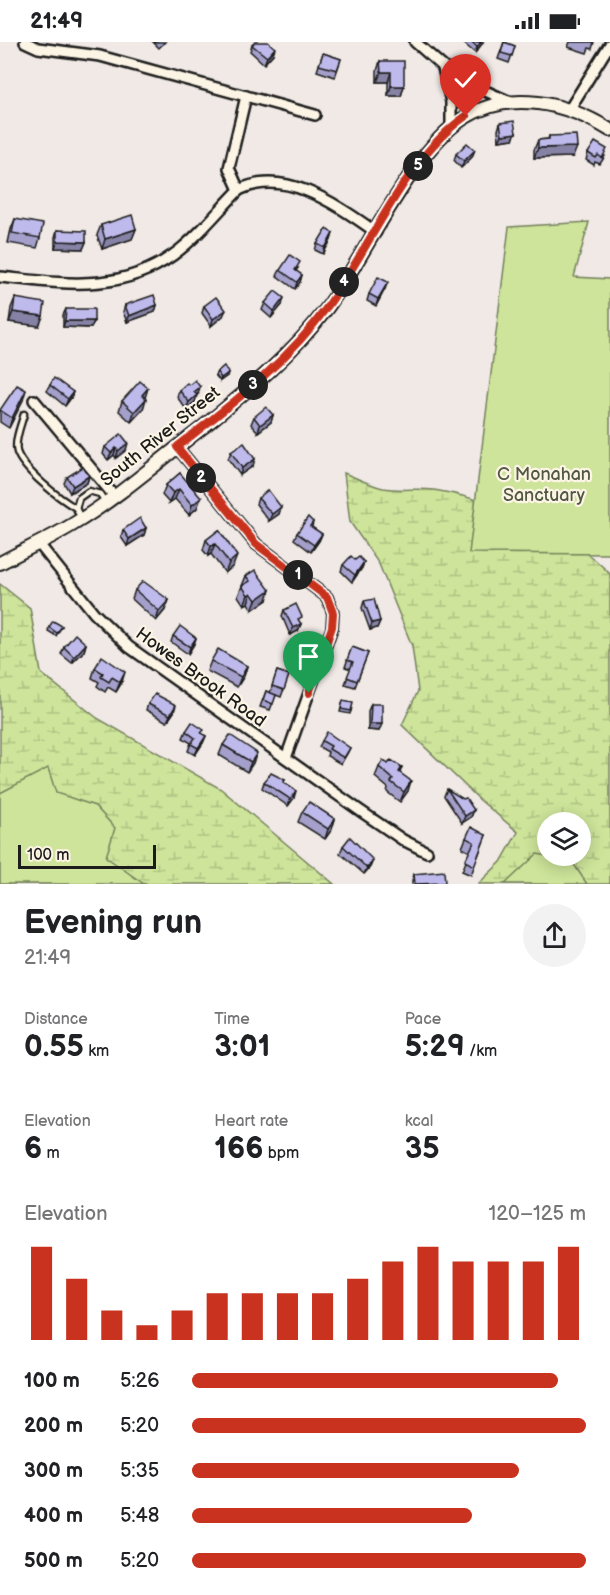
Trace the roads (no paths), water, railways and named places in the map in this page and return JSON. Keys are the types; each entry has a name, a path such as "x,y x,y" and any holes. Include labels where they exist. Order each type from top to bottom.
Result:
{"street":[{"path":"25,42 38,48 100,56 315,115"},
{"path":"415,42 443,68 468,84 509,101"},
{"path":"568,110 610,44"},
{"path":"443,68 452,102 451,127"},
{"path":"239,190 228,168 246,96"},
{"name":"South River Street","path":"0,563 39,544 78,514 110,500 255,383 297,343 327,307 418,166 451,127 466,116 509,101 529,102 568,110 610,130"},
{"path":"0,277 90,285 128,276 173,255 239,190 249,185 269,184 309,192 331,202 376,232"},
{"path":"34,400 110,500"},
{"path":"177,447 256,544 320,591 331,605 332,627 286,758"},
{"name":"Howes Brook Road","path":"39,544 94,613 129,647 403,840 427,852"}],"lane":[{"path":"24,414 16,447 18,453 24,464 78,514"},
{"path":"78,514 79,498 89,491 110,500"}],"park label":[{"name":"C Monahan Sanctuary","path":"544,484"}]}
